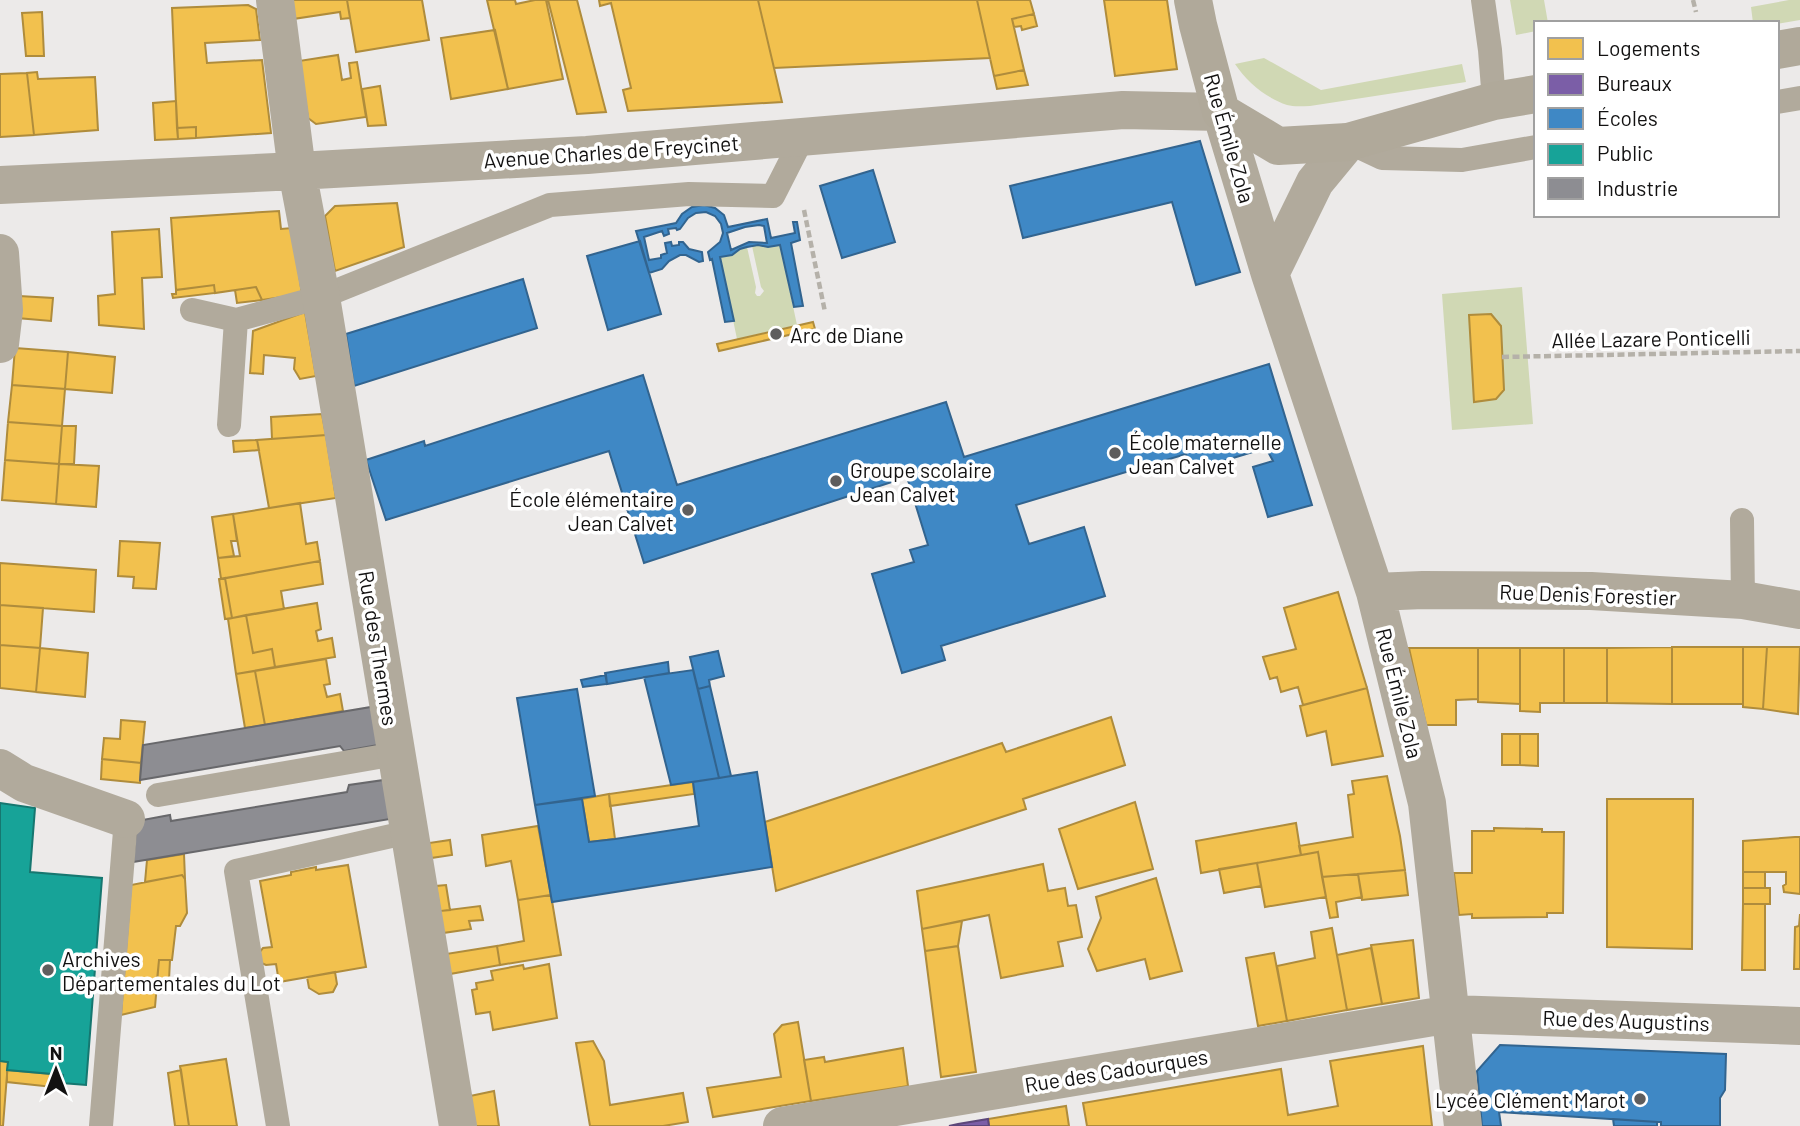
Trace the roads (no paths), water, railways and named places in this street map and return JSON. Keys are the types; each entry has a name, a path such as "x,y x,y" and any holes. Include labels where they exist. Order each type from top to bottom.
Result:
{"main road":[{"name":"Rue Émile Zola","path":"1193,0 1221,112"},
{"path":"1779,50 1800,46"},
{"path":"1221,112 1278,146 1348,142 1494,101 1534,94"}],"street":[{"name":"Rue des Thermes","path":"275,0 297,171 321,297 458,1126"},
{"name":"Avenue Charles de Freycinet","path":"0,185 587,155 1123,110 1221,112"},
{"name":"Rue Émile Zola","path":"1221,112 1270,274 1376,592 1427,803 1463,1126"},
{"path":"1270,274 1315,181 1348,142"},
{"path":"0,253 4,310 0,344"},
{"name":"Rue Denis Forestier","path":"1376,592 1591,591 1743,600 1800,610"},
{"path":"0,768 24,783 126,819"},
{"name":"Rue des Augustins","path":"1451,1014 1800,1026"},
{"name":"Rue des Cadourques","path":"782,1126 1451,1014"}],"lane":[{"path":"1483,0 1494,101"},
{"path":"1779,102 1800,97"},
{"path":"192,310 236,320 321,297 550,205 689,194 774,196 803,137"},
{"path":"1348,142 1382,158 1462,160 1534,146"},
{"path":"229,425 236,320"},
{"path":"1742,520 1743,600"},
{"path":"158,795 396,754"},
{"path":"101,1126 126,819"},
{"path":"278,1126 236,871 409,832"}],"place":[{"name":"Arc de Diane","path":"776,334"},
{"name":"École maternelle Jean Calvet","path":"1115,453"},
{"name":"Groupe scolaire Jean Calvet","path":"836,481"},
{"name":"École élémentaire Jean Calvet","path":"688,510"},
{"name":"Archives Départementales du Lot","path":"48,970"},
{"name":"Lycée Clément Marot","path":"1640,1099"}]}
